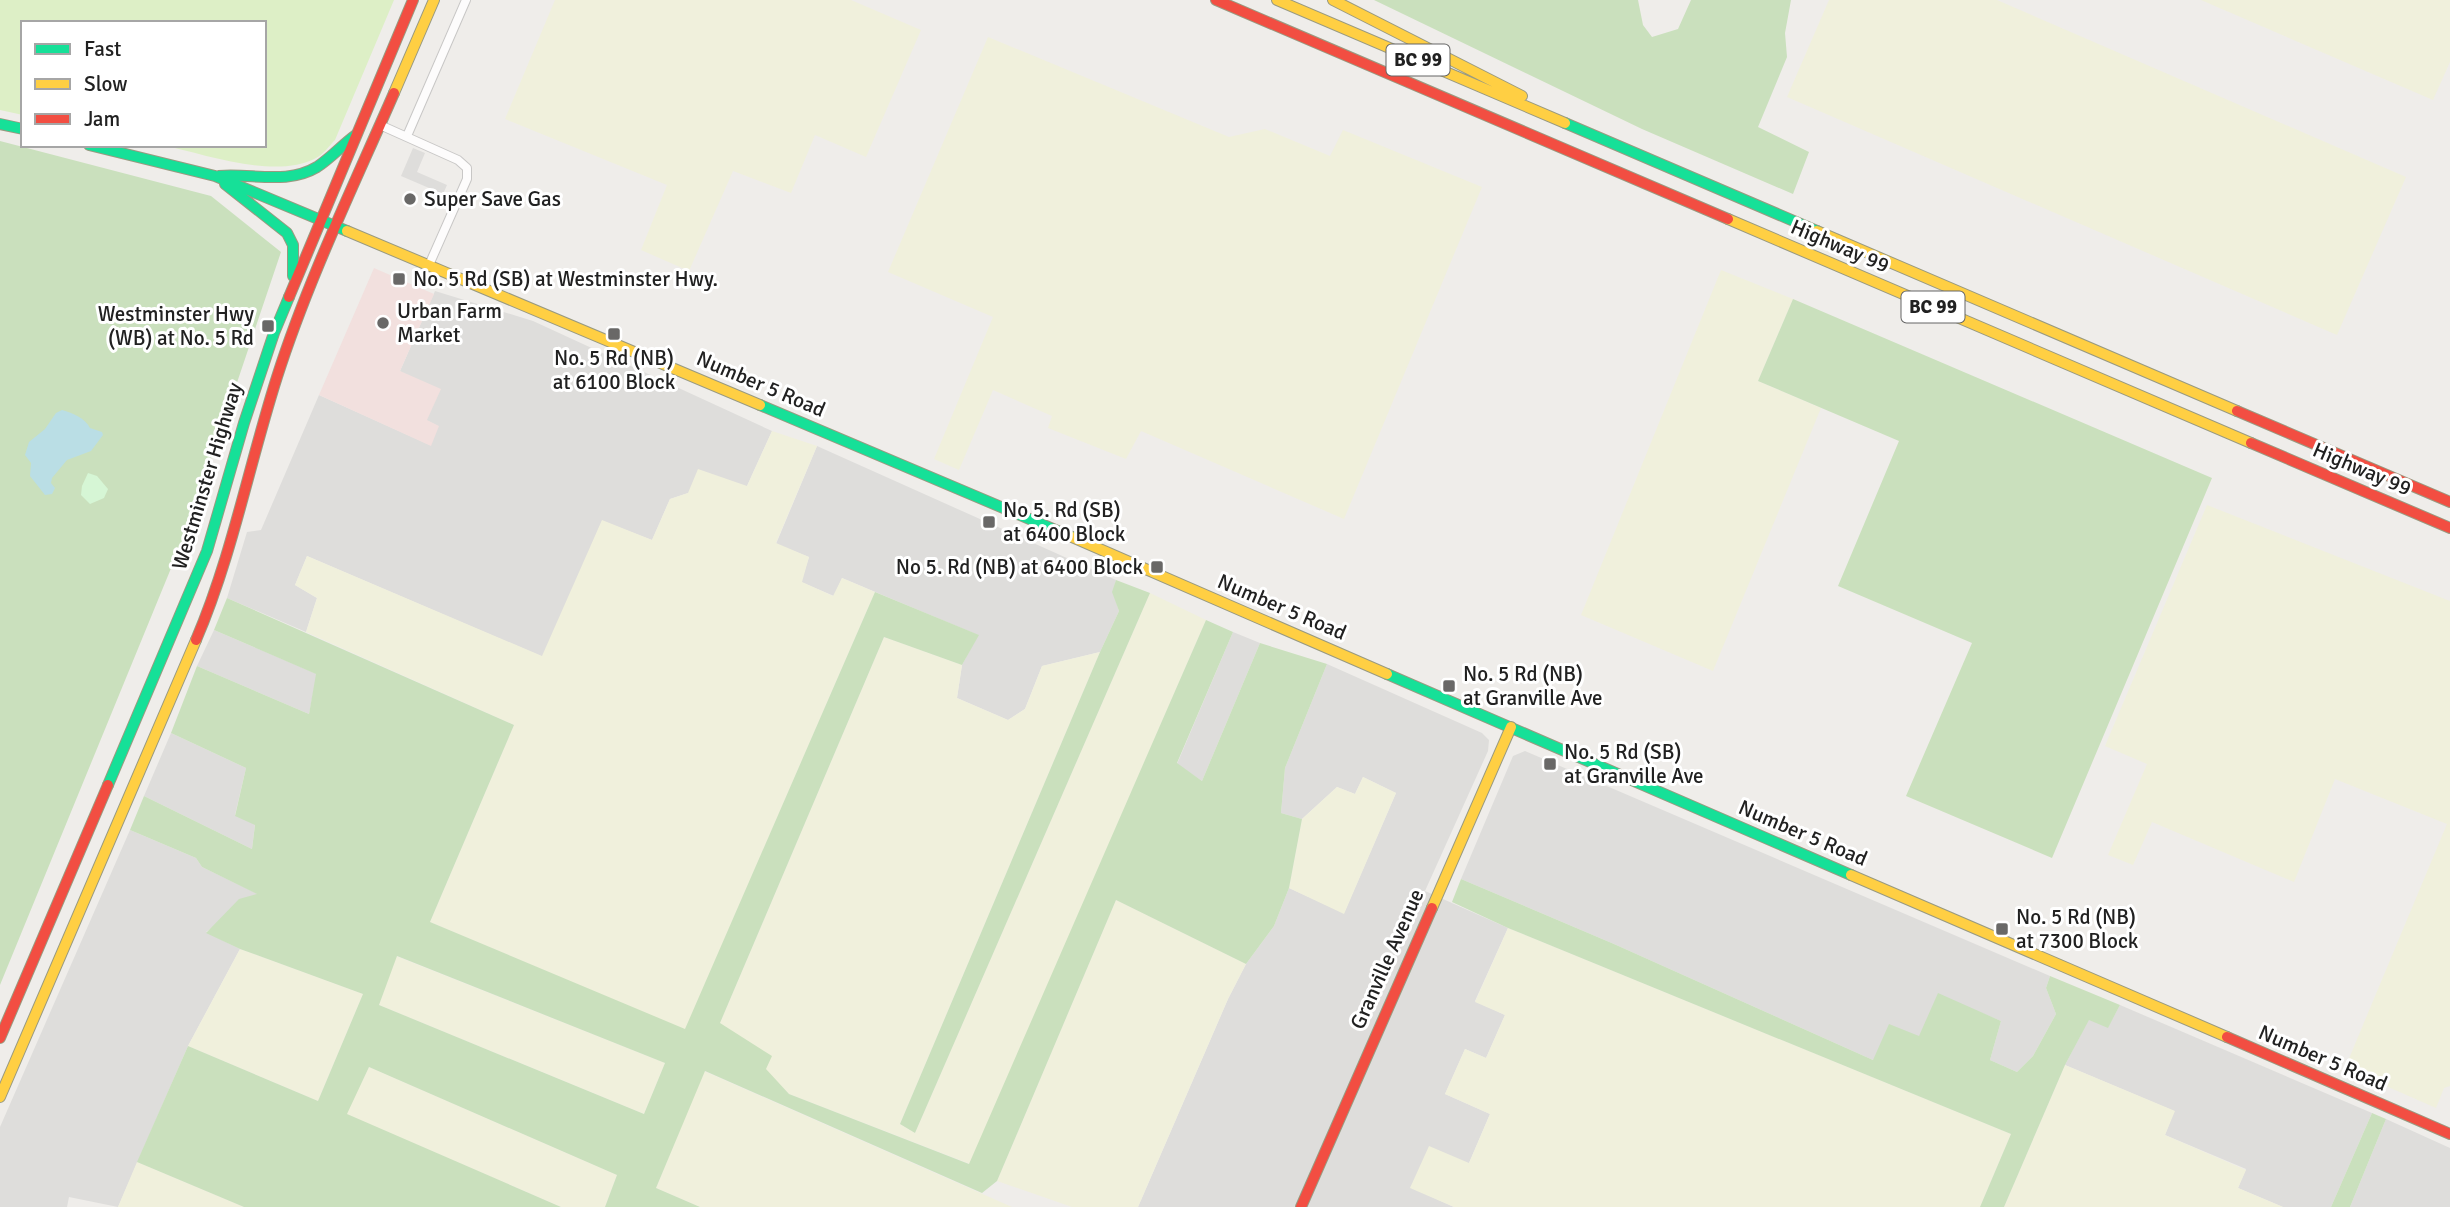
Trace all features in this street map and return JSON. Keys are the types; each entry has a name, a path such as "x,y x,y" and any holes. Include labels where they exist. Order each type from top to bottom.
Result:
{"main road":[{"name":"Westminster Highway","path":"0,1038 207,551 256,386 293,284 413,0"},
{"name":"Westminster Highway","path":"0,1097 214,597 277,377 308,291 434,0"},
{"name":"Highway 99","path":"1216,0 2450,528"},
{"name":"Highway 99","path":"1277,0 2450,502"},
{"path":"1333,0 1508,87 1559,119"},
{"path":"0,124 21,129"},
{"path":"215,176 252,175 272,179 294,177 319,166 356,135"},
{"name":"Number 5 Road","path":"97,147 215,176 321,219 1037,522 2450,1134"},
{"path":"215,176 287,233 293,246 293,284"},
{"name":"Granville Avenue","path":"1301,1207 1511,727"}],"street":[{"path":"407,136 466,0"},
{"path":"380,125 458,160 467,168 468,174 429,265"}],"shaded area":[{"path":"413,148 425,153 417,172 447,185 443,194 401,176"},
{"path":"374,268 434,294 400,371 441,389 427,420 439,426 431,446 319,395"},
{"path":"435,291 533,321 772,431 747,486 688,493 670,499 652,540 602,521 543,657 307,556 295,585 317,598 306,632 227,598 247,532 261,530 319,395 430,445 427,421 400,371"},
{"path":"817,446 1116,580 1113,592 1119,611 1100,652 1042,666 1025,709 1008,720 957,698 962,665 978,635 842,578 834,596 801,582 809,557 776,544"},
{"path":"214,630 317,674 309,714 197,666"},
{"path":"1233,632 1260,643 1202,781 1177,764"},
{"path":"1327,664 1482,733 1489,740 1488,751 1425,891 1508,928 1475,1001 1505,1015 1486,1058 1465,1049 1445,1094 1490,1114 1469,1163 1410,1187 1454,1207 1138,1207 1228,999 1246,964 1274,926 1289,888 1344,913 1396,793 1363,777 1355,794 1337,787 1302,819 1281,813 1285,768"},
{"path":"171,733 246,768 235,815 255,824 252,849 144,796"},
{"path":"1525,751 2050,976 2046,988 2056,1014 2033,1056 2017,1072 1990,1060 2001,1021 1977,1011 1919,1036 1873,1060 1461,879 1513,756"},
{"path":"130,830 196,858 202,867 258,894 206,932 240,949 188,1046 118,1207 69,1197 67,1207 0,1207 0,1127"},
{"path":"2120,1005 2372,1113 2331,1207 2283,1207 2238,1188 2246,1169 2165,1135 2174,1111 2065,1065 2089,1019 2108,1027"},
{"path":"2386,1119 2450,1148 2450,1207 2350,1207"}],"green space":[{"path":"0,0 394,0 335,140 324,153 299,164 261,166 170,147 266,147 266,21 21,21 21,115 0,110"},
{"path":"555,0 851,0 921,30 866,157 815,135 791,193 733,171 689,271 641,250 667,185 505,119"},
{"path":"1374,0 1638,0 1643,25 1652,37 1678,29 1691,0 1791,0 1785,33 1787,57 1758,127 1809,152 1793,194 1642,129"},
{"path":"1829,0 1997,0 2406,177 2337,335 1787,97"},
{"path":"2201,0 2450,0 2450,62 2433,100"},
{"path":"988,37 1229,137 1265,129 1330,156 1343,130 1482,187 1344,519 1141,431 1126,459 1048,428 1052,416 993,390 959,470 934,459 993,317 888,272"},
{"path":"0,141 211,196 281,252 190,522 0,985"},
{"path":"1721,270 1793,299 1758,381 1821,408 1713,671 1581,615"},
{"path":"1793,299 2212,478 2052,858 1906,796 1972,643 1838,586 1899,441 1758,381"},
{"path":"772,431 817,446 776,543 809,557 802,582 833,596 842,578 875,592 685,1030 430,922 514,725 306,632 317,598 295,585 307,556 542,656 602,520 652,540 670,499 688,493 698,469 747,486"},
{"path":"88,473 97,476 108,489 104,498 90,504 81,495"},
{"path":"2207,505 2450,601 2450,1086 2444,1088 2436,1108 2345,1068 2447,824 2335,779 2294,882 2152,822 2133,865 2108,855 2147,764 2105,746"},
{"path":"1116,580 1150,593 915,1133 900,1124 1119,611 1112,592"},
{"path":"875,592 979,635 962,665 884,637 720,1023 772,1056 766,1069 789,1094 969,1164 1206,620 1233,632 1177,763 1202,781 1260,643 1327,664 1285,768 1281,813 1302,819 1289,888 1274,926 1246,964 1116,900 997,1181 982,1193 705,1071 656,1188 700,1207 605,1207 617,1175 369,1067 347,1114 561,1207 244,1207 137,1162 188,1046 318,1101 363,994 240,949 206,933 239,899 257,894 202,867 196,858 130,830 144,796 252,849 255,825 235,816 246,768 171,733 197,666 309,714 316,674 214,630 227,598 514,725 430,922 685,1029","holes":["397,956 665,1063 644,1114 379,1005"]},
{"path":"1150,593 1206,620 970,1164 789,1094 720,1023 884,637 962,665 957,698 1008,720 1025,709 1042,666 1100,652 900,1124 915,1133"},
{"path":"1363,777 1396,793 1344,914 1289,888 1302,819 1337,787 1355,794"},
{"path":"1461,879 1873,1060 1889,1024 1919,1036 1938,993 2001,1021 1990,1060 2017,1072 2033,1056 2056,1014 2046,988 2050,976 2120,1005 2108,1028 2089,1020 2065,1065 2004,1207 1980,1207 2011,1134 1508,928 1452,902"},
{"path":"1116,900 1246,964 1228,999 1138,1207 1072,1207 997,1181"},
{"path":"1508,928 2011,1134 1980,1207 1454,1207 1410,1188 1429,1146 1469,1163 1490,1114 1445,1094 1465,1049 1486,1058 1505,1015 1475,1002"},
{"path":"240,949 363,994 318,1101 188,1046"},
{"path":"396,956 665,1063 644,1114 379,1005"},
{"path":"2065,1065 2175,1111 2165,1135 2246,1170 2238,1188 2283,1207 2004,1207"},
{"path":"369,1067 617,1175 605,1207 561,1207 346,1114"},
{"path":"704,1071 1012,1207 700,1207 656,1188"},
{"path":"2372,1113 2386,1119 2350,1207 2331,1207"},
{"path":"137,1162 244,1207 118,1207"}],"water":[{"path":"62,410 78,416 90,428 102,432 103,435 91,451 67,460 52,478 51,483 55,488 52,494 45,495 30,476 31,463 25,455 29,442"}],"traffic: fast":[{"path":"1565,123 1817,231"},
{"path":"0,124 21,129"},
{"path":"219,176 294,176 317,167 356,135"},
{"path":"97,147 215,176 347,231"},
{"path":"225,184 287,233 293,245 293,276"},
{"path":"108,785 207,551 244,423 289,297"},
{"path":"760,405 1072,537"},
{"path":"1387,674 1851,875"}],"traffic: slow":[{"path":"394,93 434,0"},
{"path":"1277,0 1565,123"},
{"path":"1333,0 1522,96"},
{"path":"1728,219 2251,443"},
{"path":"347,231 760,405"},
{"path":"1817,231 2237,411"},
{"path":"1072,537 1387,674"},
{"path":"0,1097 196,640"},
{"path":"1432,908 1511,727"},
{"path":"1851,875 2227,1037"}],"traffic: jam":[{"path":"289,297 413,0"},
{"path":"1216,0 1728,219"},
{"path":"196,640 220,576 289,341 332,234 394,93"},
{"path":"2237,411 2450,502"},
{"path":"2251,443 2450,528"},
{"path":"0,1038 108,785"},
{"path":"1301,1207 1432,908"},
{"path":"2227,1037 2450,1134"}],"place":[{"name":"Super Save Gas","path":"410,199"},
{"name":"No. 5 Rd (SB) at Westminster Hwy.","path":"399,279"},
{"name":"Urban Farm Market","path":"383,323"},
{"name":"Westminster Hwy (WB) at No. 5 Rd","path":"268,326"},
{"name":"No. 5 Rd (NB) at 6100 Block","path":"614,334"},
{"name":"No 5. Rd (SB) at 6400 Block","path":"989,522"},
{"name":"No 5. Rd (NB) at 6400 Block","path":"1157,567"},
{"name":"No. 5 Rd (NB) at Granville Ave","path":"1449,686"},
{"name":"No. 5 Rd (SB) at Granville Ave","path":"1550,764"},
{"name":"No. 5 Rd (NB) at 7300 Block","path":"2002,929"}]}
